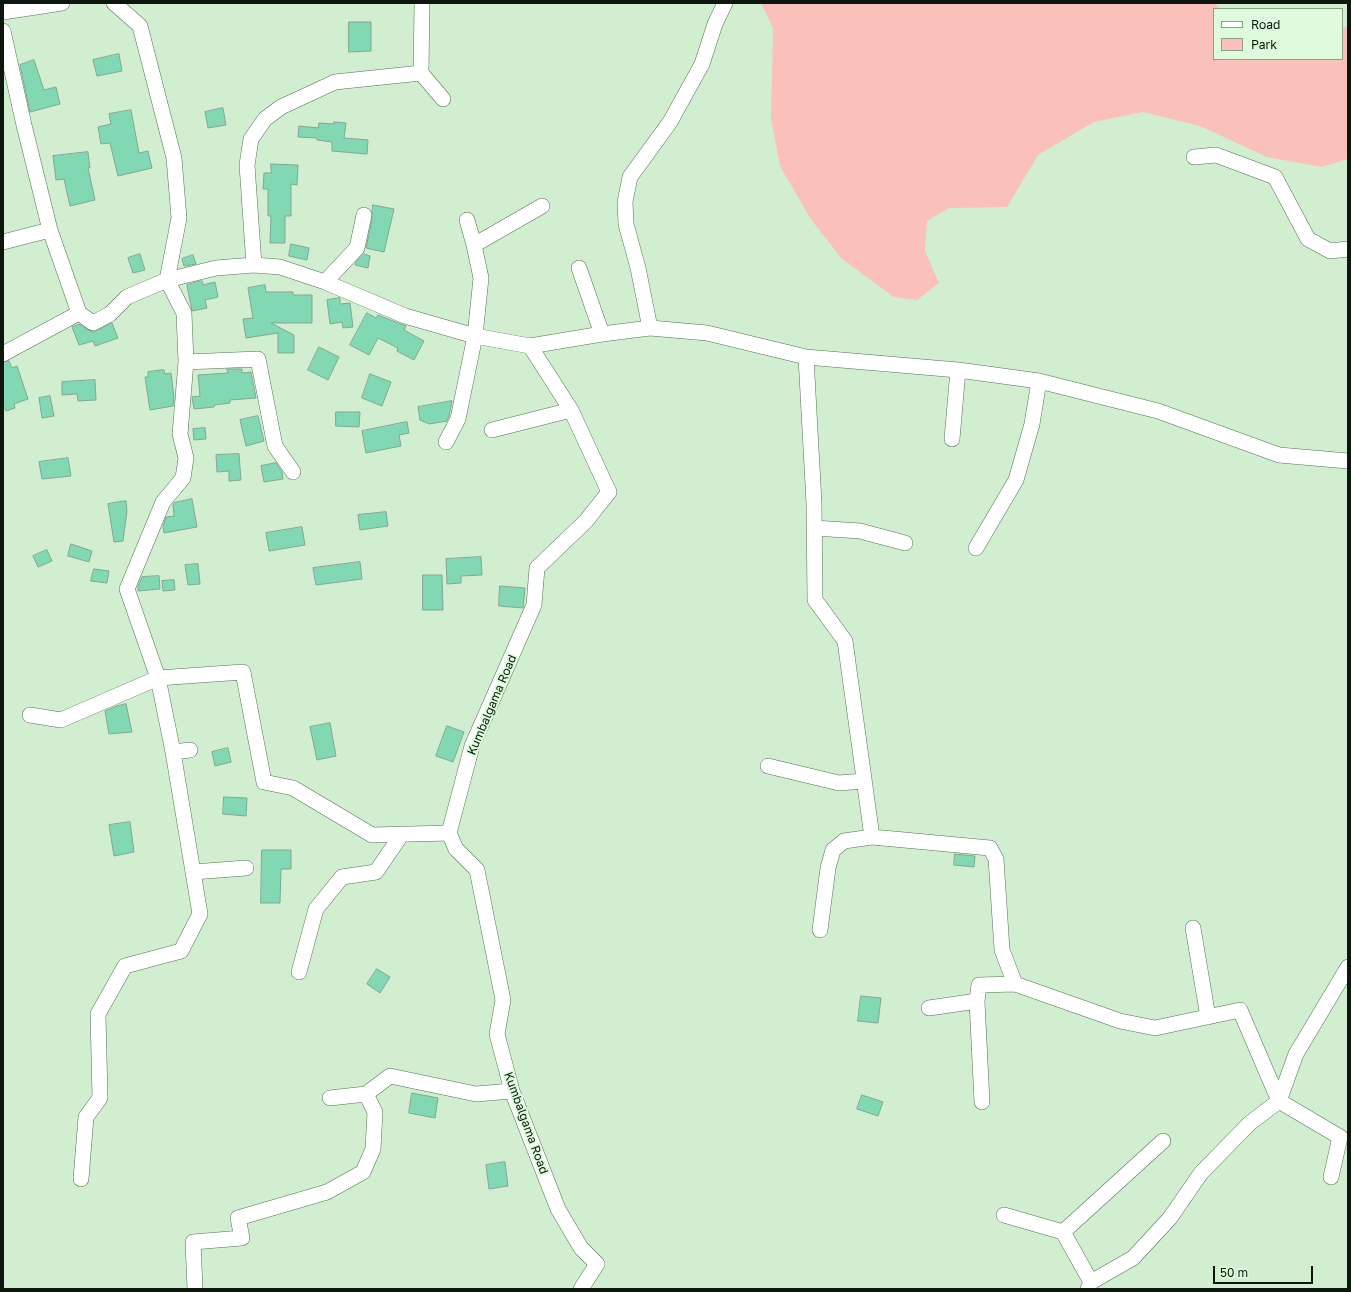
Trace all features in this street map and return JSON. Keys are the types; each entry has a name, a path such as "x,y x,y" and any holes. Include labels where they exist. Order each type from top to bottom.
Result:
{"street":[{"path":"3,12 62,3"},
{"path":"81,1179 86,1117 100,1098 98,1014 125,966 181,951 200,914 173,752 158,678 127,589 163,502 183,478 186,458 180,434 186,362 184,313 167,280 179,218 174,158 140,26 114,3"},
{"path":"422,3 421,73 443,99"},
{"path":"650,328 638,268 626,224 625,202 630,177 670,122 702,64 715,24 725,3"},
{"path":"3,31 50,230 80,313 93,323 110,314 127,297 167,280 216,268 254,265 280,267 325,282 405,316 475,336 530,346 650,328 707,333 806,357 958,370 1039,381 1158,411 1279,455 1348,461"},
{"path":"254,265 247,165 251,139 265,118 281,107 336,82 421,73"},
{"path":"1194,157 1216,155 1275,177 1308,239 1330,251 1348,249"},
{"path":"474,245 542,206"},
{"path":"325,282 357,248 364,215"},
{"path":"446,442 458,419 475,336 481,278 467,220"},
{"path":"3,242 50,230"},
{"path":"579,268 602,334"},
{"path":"3,354 80,313"},
{"name":"Kumbalgama Road","path":"530,346 571,410 609,492 586,521 537,568 534,605 472,746 449,833 456,849 477,870 503,1000 497,1034 512,1091 558,1209 581,1248 597,1264 581,1289"},
{"path":"806,357 816,600 845,641 863,781 872,837"},
{"path":"186,362 258,359 275,446 293,472"},
{"path":"952,439 958,370"},
{"path":"976,548 1016,480 1032,424 1039,381"},
{"path":"492,430 571,410"},
{"path":"814,528 860,531 905,543"},
{"path":"30,715 61,720 158,678 243,672 264,782 293,788 372,835 449,833"},
{"path":"173,752 190,750"},
{"path":"768,766 839,783 863,781"},
{"path":"299,972 316,909 342,877 376,872 402,834"},
{"path":"820,930 828,868 833,850 844,841 872,837 990,848 996,859 1002,950 1015,984"},
{"path":"193,872 246,868"},
{"path":"1193,928 1208,1017"},
{"path":"1004,1215 1063,1232 1090,1286 1133,1258 1170,1218 1201,1173 1250,1123 1278,1101 1296,1054 1348,967"},
{"path":"982,1102 977,1002 979,985 1015,984 1120,1021 1155,1028 1240,1010 1278,1101 1340,1137 1330,1177"},
{"path":"1334,991 1348,984"},
{"path":"929,1008 977,1002"},
{"path":"330,1098 366,1094 390,1076 476,1094 512,1091"},
{"path":"195,1289 193,1242 242,1238 238,1218 328,1192 363,1172 374,1148 376,1112 366,1094"},
{"path":"1063,1232 1163,1141"}],"green space":[{"path":"761,3 1215,3 1220,8 1213,8 1213,60 1343,60 1343,28 1348,26 1348,159 1321,167 1267,157 1200,126 1143,112 1094,122 1038,155 1007,207 949,208 927,221 925,251 939,283 917,300 894,297 842,259 810,218 780,166 771,118 773,28"}],"building":[{"path":"349,22 371,22 371,51 349,52"},
{"path":"119,54 122,71 97,76 93,60"},
{"path":"34,60 44,90 56,87 60,104 30,112 20,65"},
{"path":"223,108 226,125 208,128 205,112"},
{"path":"131,110 139,153 148,151 152,168 118,176 110,143 101,144 98,127 111,124 109,114"},
{"path":"334,122 346,123 344,138 368,140 367,154 332,151 332,142 317,140 317,138 298,137 299,126 318,128 319,123 334,124"},
{"path":"88,152 90,168 88,168 95,200 70,206 64,179 56,180 53,156"},
{"path":"271,164 298,165 297,185 291,184 291,216 285,216 285,243 270,243 271,216 268,216 268,189 263,189 264,173 271,173"},
{"path":"373,205 394,209 384,252 366,248 372,220"},
{"path":"291,244 309,248 307,260 289,256"},
{"path":"140,254 145,270 133,273 128,258"},
{"path":"364,254 370,256 368,268 355,265"},
{"path":"193,255 196,264 184,266 182,259"},
{"path":"202,281 203,285 215,282 218,297 205,300 207,308 192,311 187,285"},
{"path":"265,285 266,292 293,292 293,295 312,295 312,323 271,323 294,335 294,353 278,353 278,333 246,338 243,319 253,318 248,288"},
{"path":"340,298 340,304 350,303 353,327 343,328 342,322 330,324 327,300"},
{"path":"367,313 376,318 378,315 406,326 404,330 424,341 414,360 397,351 398,348 378,338 369,355 350,345"},
{"path":"112,323 118,338 95,346 93,341 79,345 72,327 79,324 93,332"},
{"path":"319,347 339,357 328,380 308,370"},
{"path":"9,361 12,368 17,366 28,399 14,404 15,408 6,411 4,407 3,408 3,363"},
{"path":"227,369 242,369 242,373 251,372 256,398 230,400 230,403 214,405 214,407 194,409 192,397 200,396 198,375 228,373"},
{"path":"164,370 165,374 171,373 174,398 173,406 150,410 145,377 148,377 148,372"},
{"path":"370,374 391,382 382,406 362,398"},
{"path":"95,380 96,400 78,401 77,394 62,395 62,382"},
{"path":"50,396 54,416 42,418 39,398"},
{"path":"452,401 447,421 429,424 420,420 418,407"},
{"path":"336,412 360,412 359,427 336,426"},
{"path":"258,416 264,441 246,446 240,420"},
{"path":"407,422 409,433 399,435 401,446 366,453 362,431"},
{"path":"205,428 206,439 194,440 193,429"},
{"path":"239,454 241,480 229,481 229,471 217,472 216,455"},
{"path":"68,458 71,476 42,479 39,462"},
{"path":"276,463 282,472 283,479 264,482 261,466"},
{"path":"192,499 197,527 164,533 163,526 166,517 174,516 174,503"},
{"path":"126,501 127,511 123,541 114,542 108,504"},
{"path":"386,512 388,526 360,530 358,515"},
{"path":"302,527 305,545 269,551 266,533"},
{"path":"71,544 92,551 89,562 68,556"},
{"path":"47,550 52,561 38,567 33,556"},
{"path":"481,557 482,575 461,576 461,583 447,584 446,559"},
{"path":"360,562 362,579 316,585 313,568"},
{"path":"198,564 200,584 188,585 185,565"},
{"path":"94,569 109,571 107,583 91,581"},
{"path":"423,575 442,575 443,610 423,610"},
{"path":"159,576 160,589 138,591 138,586 142,577"},
{"path":"174,580 175,590 163,591 162,581"},
{"path":"500,586 525,588 523,608 499,606"},
{"path":"126,704 132,732 109,734 105,711"},
{"path":"330,723 336,756 317,760 310,727"},
{"path":"447,726 464,732 453,762 436,756"},
{"path":"228,748 231,762 215,766 212,752"},
{"path":"224,797 247,798 246,816 223,814"},
{"path":"130,822 134,852 114,856 109,825"},
{"path":"262,850 291,850 291,869 281,869 280,903 261,903"},
{"path":"955,854 975,856 974,867 954,865"},
{"path":"377,969 390,977 380,993 367,984"},
{"path":"861,996 881,998 878,1023 858,1021"},
{"path":"412,1093 438,1098 435,1118 409,1113"},
{"path":"862,1095 883,1102 878,1116 857,1109"},
{"path":"505,1162 508,1186 489,1189 486,1165"}]}
